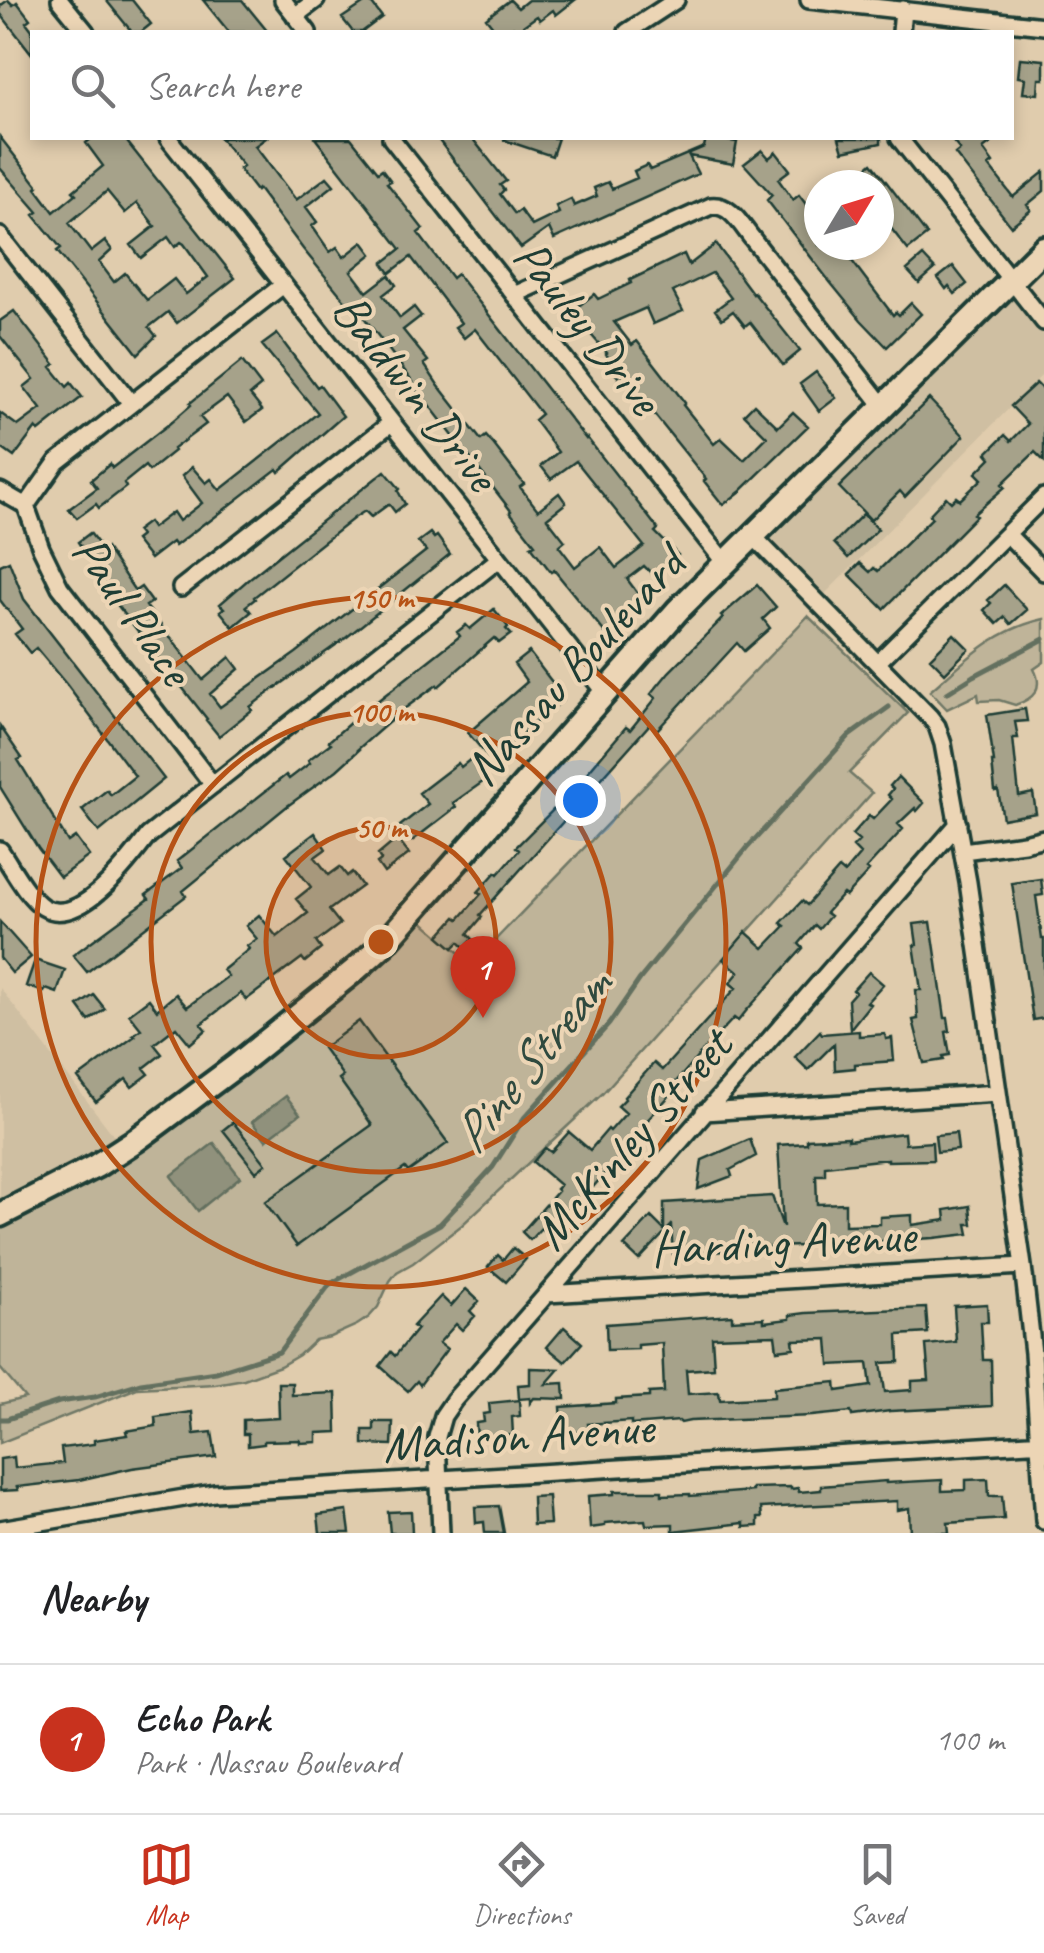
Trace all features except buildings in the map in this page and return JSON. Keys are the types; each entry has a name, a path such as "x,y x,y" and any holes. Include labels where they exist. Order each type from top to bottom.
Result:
{"main road":[{"name":"Nassau Boulevard","path":"0,1215 96,1166 136,1140 355,970 413,913 678,610 1044,248"}],"street":[{"path":"60,0 84,30"},
{"path":"283,0 306,30"},
{"path":"296,16 316,0"},
{"path":"630,30 676,0"},
{"path":"809,0 1044,26"},
{"path":"900,30 903,9"},
{"name":"Baldwin Drive","path":"170,140 606,692"},
{"name":"Pauley Drive","path":"392,140 725,564"},
{"path":"902,140 1044,322"},
{"path":"514,295 710,206 723,206 883,406"},
{"path":"0,236 131,403"},
{"name":"Paul Place","path":"213,785 60,587 26,506 57,462 283,285"},
{"path":"180,588 391,423"},
{"path":"0,490 26,506"},
{"path":"877,663 1044,496"},
{"path":"1006,534 1044,572"},
{"path":"753,536 937,726 943,744 963,851 1023,1266 1042,1442 1044,1521"},
{"path":"0,850 39,905 69,911 81,905 122,870 148,836 498,560"},
{"name":"McKinley Street","path":"441,1533 436,1437 443,1416 958,824"},
{"path":"963,851 1044,838"},
{"path":"704,1112 998,1093"},
{"name":"Harding Avenue","path":"548,1294 1023,1266"},
{"name":"Madison Avenue","path":"0,1530 214,1493 1042,1442"},
{"path":"81,1516 84,1533"}],"shaded area":[{"path":"1010,285 1044,325 1044,373 821,598 757,536"},
{"path":"808,616 908,713 849,773 872,793 602,1094 462,1225 397,1272 378,1307 357,1325 315,1340 280,1366 244,1379 137,1388 0,1443 0,1404 25,1398 0,1368 0,1215 96,1166 413,913 472,964"},
{"path":"1044,619 1044,662 1034,669 1037,687 1027,700 1015,705 999,700 979,701 978,694 947,709 930,691 996,638"},
{"path":"0,988 121,1145 0,1208"},
{"path":"286,1096 300,1114 266,1140 252,1122"},
{"path":"214,1143 240,1177 198,1211 171,1176"}],"waterway":[{"name":"Pine Stream","path":"947,693 1044,639"},
{"name":"Pine Stream","path":"0,1419 141,1383 216,1372 279,1352 330,1284 440,1224 493,1167 524,1118 609,1024 640,979 748,847 849,736 889,707"}],"place":[{"name":"Echo Park","path":"483,1018"}]}
